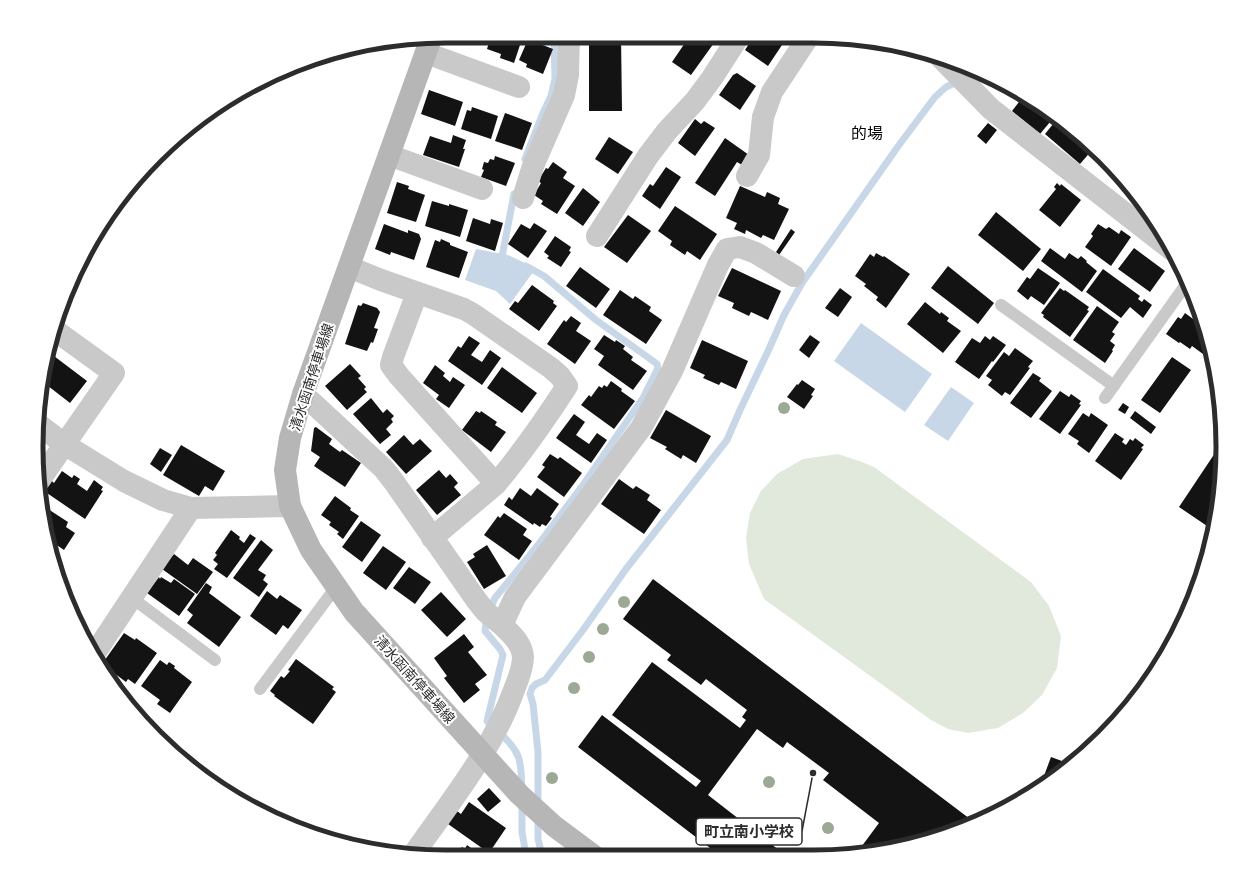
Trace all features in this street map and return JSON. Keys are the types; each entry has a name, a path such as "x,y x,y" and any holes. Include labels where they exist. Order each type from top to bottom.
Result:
{"main road":[{"name":"清水函南停車場線","path":"428,46 303,394 290,438 285,470 290,506 311,550 354,612 519,794 554,826 587,850"}],"street":[{"path":"523,198 533,166 564,95 568,74 569,43"},
{"path":"597,236 648,156 667,131 695,101 734,43"},
{"path":"747,176 759,155 763,117 772,92 804,43"},
{"path":"428,46 519,87"},
{"path":"950,67 991,109 1159,240"},
{"path":"389,155 482,189"},
{"path":"502,625 515,597 641,428 672,371 718,265 727,249 740,247 756,253 794,276"},
{"path":"349,267 473,314 551,368 560,376 567,386 496,484 432,538"},
{"path":"417,293 392,357 392,365 399,376 496,484"},
{"path":"44,474 114,373 59,333"},
{"path":"303,394 384,469 476,601 517,640 523,657 521,672 510,702 497,730 483,754 417,849"},
{"path":"44,428 64,444 124,481 163,500 191,508 290,506"},
{"path":"98,649 191,508"}],"lane":[{"path":"1105,398 1183,288"},
{"path":"1001,305 1114,386"},
{"path":"260,689 336,587"},
{"path":"132,598 215,660"}],"shaded area":[{"path":"838,454 874,467 1031,582 1049,606 1061,636 1057,668 1042,695 1023,713 998,728 968,733 948,729 931,720 764,599 749,564 746,538 750,513 761,491 777,474 803,459"}],"water":[{"path":"476,249 508,255 536,268 510,304 496,291 465,280"},
{"path":"861,323 932,374 905,412 834,361"},
{"path":"951,387 974,403 948,441 924,425"}],"building":[{"path":"489,43 521,43 514,63 500,58 501,54 487,49"},
{"path":"526,43 540,43 553,49 543,74 526,67 527,64 519,60"},
{"path":"589,43 621,43 622,111 589,111"},
{"path":"685,43 714,43 691,75 672,62"},
{"path":"750,43 779,43 782,45 768,66 745,50"},
{"path":"737,73 756,86 740,110 719,95 733,75"},
{"path":"429,90 463,102 455,126 421,114"},
{"path":"1015,98 1051,121 1040,134 1012,111 1019,102"},
{"path":"472,107 498,116 491,139 461,129 467,110 471,111"},
{"path":"505,113 532,123 522,150 495,141"},
{"path":"695,119 701,124 704,121 715,128 695,156 678,143"},
{"path":"988,123 997,130 986,144 977,136"},
{"path":"1054,123 1090,153 1080,164 1045,134"},
{"path":"453,135 466,140 463,149 465,149 459,167 423,155 430,136 451,143"},
{"path":"609,137 633,152 618,174 595,159"},
{"path":"725,138 749,155 742,165 737,162 715,196 695,183"},
{"path":"495,156 515,163 506,186 481,177 484,170 482,169 484,162 488,163 490,159 494,160"},
{"path":"553,162 567,172 563,178 575,186 557,214 541,204 543,201 534,195 541,183 538,181 546,168 548,169"},
{"path":"666,167 681,177 660,209 642,196 650,184 653,186"},
{"path":"397,182 409,186 408,189 425,195 416,222 387,213"},
{"path":"1057,183 1060,186 1061,184 1081,200 1060,227 1039,210 1056,189 1054,187"},
{"path":"740,186 765,197 767,192 780,198 778,204 789,209 774,240 763,235 761,238 746,230 745,234 734,229 737,223 726,218"},
{"path":"583,188 600,202 583,226 565,213"},
{"path":"432,201 449,206 449,204 468,210 460,237 425,226"},
{"path":"675,206 717,234 700,260 687,251 685,255 670,245 672,241 658,231"},
{"path":"996,212 1041,249 1023,271 978,235"},
{"path":"628,215 651,231 627,263 604,247"},
{"path":"473,218 490,224 491,219 503,223 495,251 466,241"},
{"path":"534,223 547,231 528,258 508,244 521,224 530,229"},
{"path":"384,224 408,233 408,230 419,234 421,239 414,260 391,252 390,255 375,249"},
{"path":"1098,224 1106,229 1109,227 1119,234 1121,230 1131,237 1111,266 1085,247 1093,236 1091,234"},
{"path":"791,229 795,232 779,255 776,252"},
{"path":"555,236 571,247 569,251 571,252 561,267 547,258 549,256 544,252"},
{"path":"441,239 450,243 450,245 468,252 459,278 426,267 435,240 440,242"},
{"path":"1050,248 1065,259 1069,253 1078,259 1081,256 1097,271 1082,292 1041,261"},
{"path":"1134,248 1165,271 1150,292 1118,269"},
{"path":"876,253 883,257 884,256 910,274 886,308 876,300 878,297 864,286 866,284 855,276 870,254 874,257"},
{"path":"948,266 994,303 978,324 931,288"},
{"path":"580,267 610,289 596,308 566,286"},
{"path":"732,268 781,291 768,320 751,312 749,316 732,308 734,303 718,296"},
{"path":"1038,268 1060,283 1044,305 1031,296 1028,300 1017,291 1027,277 1030,279"},
{"path":"1103,269 1140,296 1138,299 1142,302 1144,299 1152,305 1143,318 1130,307 1121,318 1086,292"},
{"path":"532,285 554,301 553,303 557,306 539,331 509,309 515,301 518,303"},
{"path":"840,288 852,297 838,317 825,308"},
{"path":"1060,288 1089,307 1087,310 1089,311 1070,337 1043,317 1044,315 1041,313"},
{"path":"620,290 633,299 635,296 651,307 649,311 662,320 646,344 603,315"},
{"path":"925,302 940,314 941,312 949,318 947,321 961,331 943,353 907,324"},
{"path":"363,303 377,308 380,312 374,328 378,329 373,343 371,342 367,351 345,344 358,305 361,306"},
{"path":"1097,306 1119,322 1112,332 1115,334 1110,341 1115,345 1112,350 1113,351 1105,363 1073,340"},
{"path":"1185,313 1196,321 1204,352 1203,354 1192,346 1190,349 1166,334 1178,317 1181,319"},
{"path":"571,316 581,323 576,331 591,341 575,364 547,344 564,320 566,322"},
{"path":"604,335 625,346 623,349 633,357 631,360 647,371 633,390 598,365 604,356 594,349"},
{"path":"810,335 820,342 809,358 799,350"},
{"path":"469,336 480,343 471,355 482,362 490,350 501,358 482,385 448,361 458,346 461,348"},
{"path":"985,336 990,340 993,336 1006,345 979,379 955,362 972,338 980,343"},
{"path":"702,340 748,361 736,389 721,382 719,385 703,378 705,375 690,368"},
{"path":"1015,348 1033,361 1028,367 1030,368 1010,395 1005,392 1002,396 988,385 992,380 986,376 1004,352 1009,356"},
{"path":"54,356 87,381 70,403 48,386"},
{"path":"1172,357 1191,370 1160,413 1141,400"},
{"path":"350,364 361,376 358,378 366,387 364,389 367,392 347,410 325,386"},
{"path":"435,365 445,373 443,376 450,382 453,377 465,385 449,408 436,399 439,395 423,383"},
{"path":"502,367 537,393 522,413 487,388"},
{"path":"1033,373 1041,378 1039,381 1052,391 1031,418 1010,403"},
{"path":"802,380 815,389 811,395 813,396 804,409 787,397"},
{"path":"611,381 622,389 621,391 635,401 614,429 581,405 589,395 591,397 599,386 602,388 604,385 607,387"},
{"path":"1060,391 1069,397 1071,394 1081,401 1079,404 1081,405 1060,434 1039,419"},
{"path":"371,398 383,413 387,409 394,416 391,419 393,422 386,429 391,435 380,444 353,414"},
{"path":"1123,403 1129,407 1125,414 1118,410"},
{"path":"666,410 711,436 696,463 683,455 681,459 665,449 667,447 650,438"},
{"path":"476,411 480,413 481,411 497,422 495,425 506,432 491,452 462,430"},
{"path":"1135,411 1156,427 1151,434 1130,418"},
{"path":"1083,413 1089,417 1091,413 1108,425 1089,453 1077,444 1079,441 1068,434"},
{"path":"574,414 585,422 576,435 589,444 597,433 607,440 591,463 556,438"},
{"path":"316,427 332,439 329,444 340,452 342,450 361,463 345,487 314,466 320,457 311,451 314,428"},
{"path":"1115,433 1124,439 1122,442 1126,445 1130,439 1133,441 1135,438 1144,445 1141,448 1143,449 1121,480 1095,461"},
{"path":"404,435 413,445 420,439 432,451 406,474 386,452"},
{"path":"181,445 225,471 213,491 205,486 199,496 163,475"},
{"path":"160,448 172,455 161,472 150,464"},
{"path":"1216,452 1213,499 1208,526 1179,507"},
{"path":"550,454 558,459 560,457 582,473 564,497 537,477 545,467 542,465"},
{"path":"439,470 446,478 450,474 458,483 454,487 461,495 437,515 416,490"},
{"path":"62,471 72,478 74,475 80,479 77,484 87,491 94,480 103,487 101,490 103,491 85,519 45,492 45,489 51,480 54,483"},
{"path":"619,479 633,489 636,486 650,495 647,500 661,510 644,534 601,504"},
{"path":"520,488 531,496 537,488 559,504 546,526 542,524 540,527 534,523 533,525 504,505 509,497 512,500"},
{"path":"335,496 359,516 343,539 337,534 339,532 329,525 331,522 321,515"},
{"path":"48,509 68,522 66,527 75,533 64,550 55,544"},
{"path":"504,513 527,529 523,535 532,541 519,560 484,535 498,516 500,518"},
{"path":"361,521 381,535 362,562 342,547"},
{"path":"231,530 240,537 239,539 244,543 250,534 256,538 227,578 214,569 218,564 213,560 217,555 215,553"},
{"path":"261,540 273,550 258,570 266,575 263,580 268,584 259,597 233,578"},
{"path":"487,545 506,576 484,589 467,562 475,557 473,554"},
{"path":"383,546 406,562 386,590 363,573"},
{"path":"174,554 188,565 193,558 213,572 197,594 162,569"},
{"path":"409,567 431,582 415,604 393,588"},
{"path":"159,577 160,579 161,577 171,583 174,579 195,594 179,616 147,593"},
{"path":"653,579 969,818 942,829 917,836 861,847 879,823 823,780 829,773 787,742 783,748 757,729 708,795 779,850 713,850 578,747 602,715 696,787 701,781 612,715 652,662 740,728 746,720 742,717 747,710 706,679 701,685 667,660 671,655 623,619"},
{"path":"206,583 212,587 209,593 241,617 219,647 187,623 193,615 187,610"},
{"path":"267,591 277,599 280,595 302,610 288,629 283,625 276,635 250,616"},
{"path":"441,592 466,619 447,637 421,610"},
{"path":"124,633 135,640 136,638 157,653 135,684 128,679 126,682 111,671 105,660"},
{"path":"464,634 474,647 468,652 487,675 475,684 480,690 464,703 444,678 447,676 434,658"},
{"path":"296,659 334,687 332,689 336,692 313,724 274,696 275,695 270,691 281,676 284,678 290,671 288,670"},
{"path":"160,660 167,665 169,662 175,666 174,668 192,682 170,713 157,704 160,700 141,686"},
{"path":"1051,757 1064,762 1058,767 1043,777"},
{"path":"489,788 501,801 488,812 477,799"},
{"path":"469,802 506,828 491,850 485,850 448,824 457,811 461,814"},
{"path":"467,845 474,850 460,850 462,847 465,849"}],"waterway":[{"path":"525,159 551,96 555,79 554,43"},
{"path":"538,806 538,752 533,704 530,694 532,688 536,684 545,680 583,630 626,569 727,440 784,315 802,283 899,145 935,97 946,87 957,82 967,74"},
{"path":"507,259 502,257 514,194"},
{"path":"522,790 521,768 518,756 508,741 487,721 503,655 485,631 487,616 495,598 538,545 583,485 643,398 658,368 657,364 596,320 544,276 526,266"},
{"path":"522,804 522,832 525,850"},
{"path":"538,818 538,839 541,850"}],"place":[{"name":"町立南小学校","path":"813,773"}],"district":[{"name":"的場","path":"867,133"}]}
